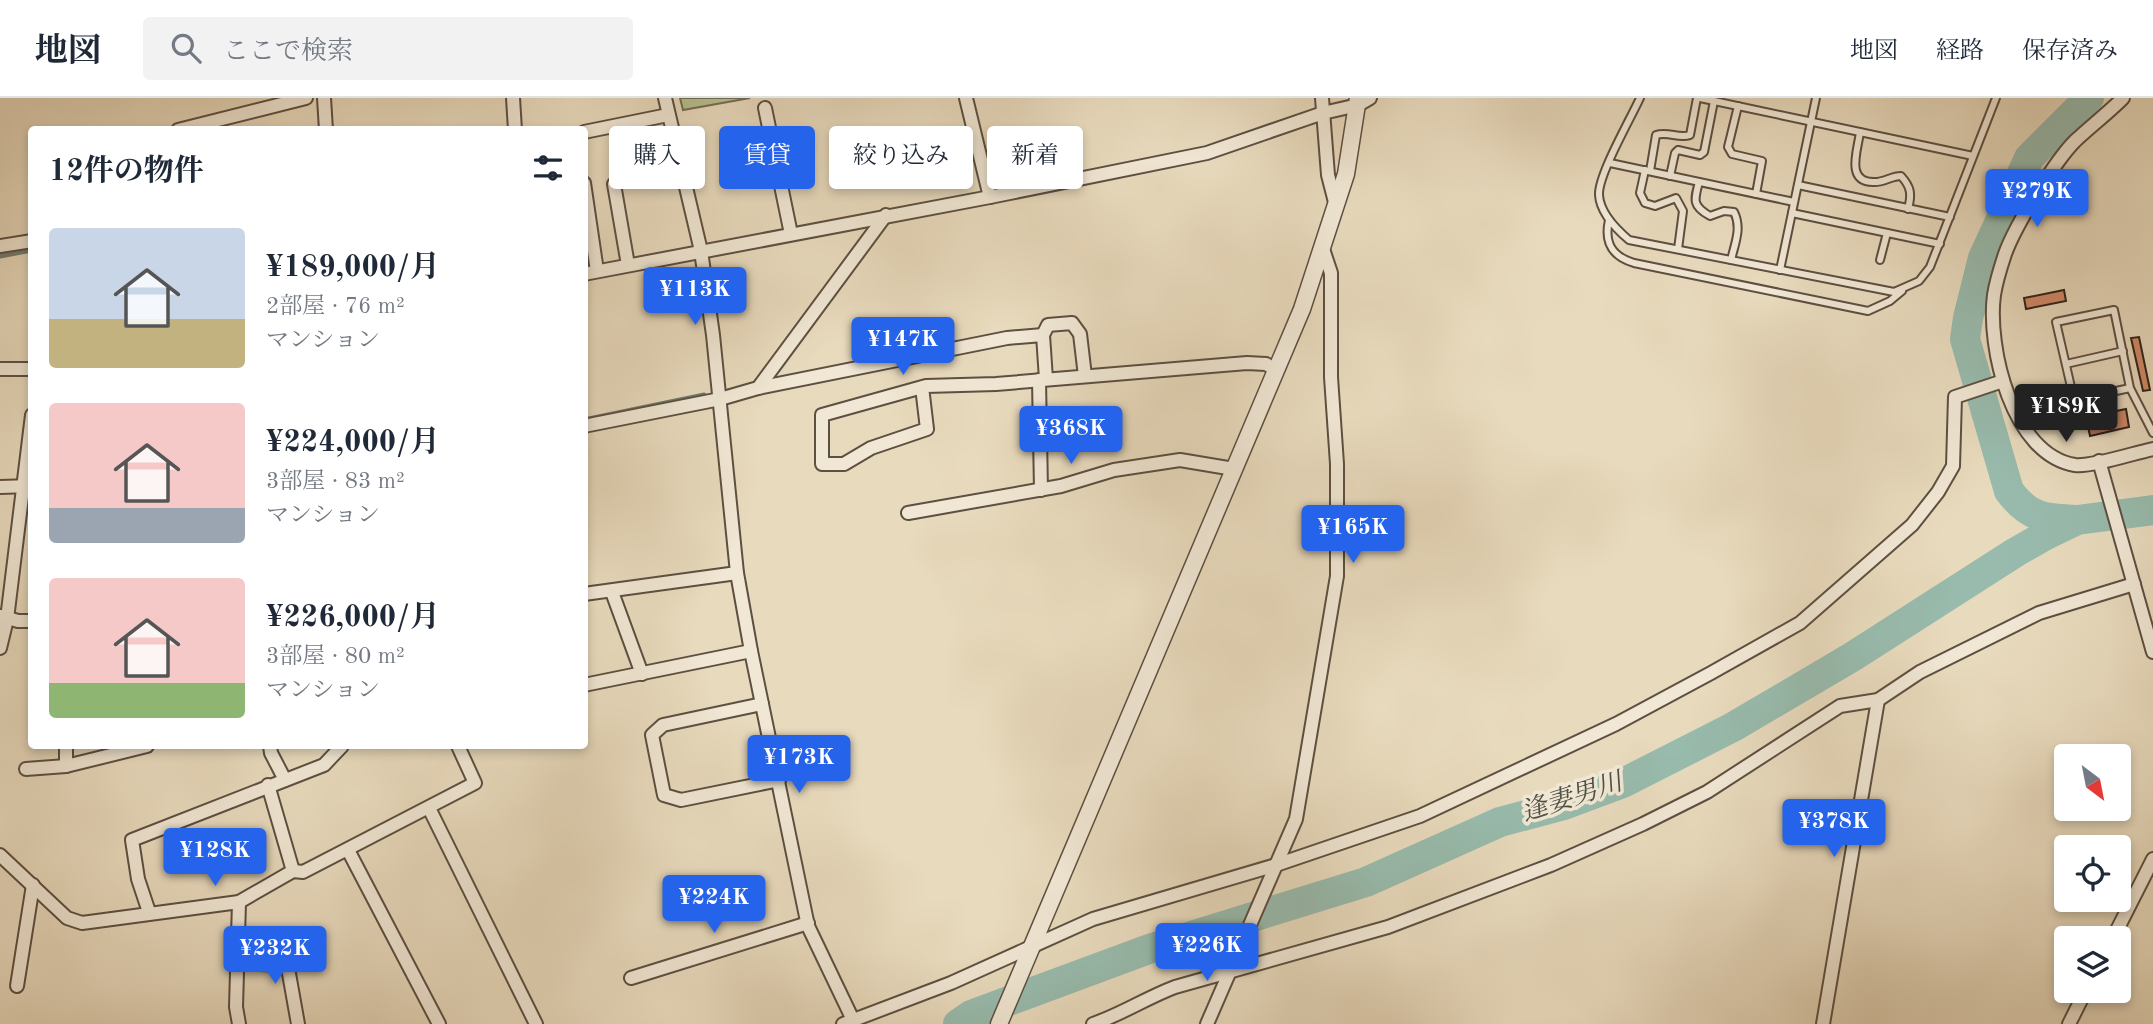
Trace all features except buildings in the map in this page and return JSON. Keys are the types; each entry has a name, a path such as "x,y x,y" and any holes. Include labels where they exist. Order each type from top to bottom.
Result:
{"street":[{"path":"194,126 306,98"},
{"path":"324,98 326,126"},
{"path":"513,98 514,126"},
{"path":"665,98 701,251 713,335 737,573 751,651 807,923 848,1022 1029,952 1093,919 1275,870 1420,816 1616,724 1800,623 1902,534 1938,492 1953,466 1955,397 1997,383"},
{"path":"966,98 990,197"},
{"path":"1322,98 1330,188 1336,206"},
{"path":"2123,98 2074,142 2052,171 2006,252 1994,295 1997,383 2029,436 2049,456 2076,465 2153,449"},
{"path":"588,234 591,272 1207,153 1362,100"},
{"path":"999,1024 1302,310 1346,174 1362,100"},
{"path":"765,108 791,233"},
{"path":"588,131 668,115"},
{"path":"615,189 628,265"},
{"path":"758,388 886,215"},
{"path":"0,246 28,242"},
{"path":"1207,1024 1296,819 1337,576 1337,464 1331,377 1331,273 1323,249"},
{"path":"1041,489 1043,335 1048,326 1072,323 1080,334 1086,376"},
{"path":"588,425 1007,338 1043,335"},
{"path":"922,387 927,429 871,448 844,464 822,464 822,415 922,387 996,384 1247,363 1266,364 1276,370"},
{"path":"0,369 28,369"},
{"path":"908,513 1061,486 1114,470 1180,460 1234,469"},
{"path":"2099,461 2153,652"},
{"path":"0,487 27,486 3,617 0,648"},
{"path":"588,594 737,573"},
{"path":"1093,1024 1175,987 1388,927 1551,865 1707,792 1840,706 1878,700 1920,672 2039,613 2134,584"},
{"path":"612,592 642,674"},
{"path":"3,617 28,620"},
{"path":"588,684 751,651"},
{"path":"1823,1024 1878,700"},
{"path":"762,704 663,725 652,735 664,794 681,800 779,780"},
{"path":"66,749 66,766"},
{"path":"26,769 66,766 135,749"},
{"path":"271,749 285,780"},
{"path":"149,912 138,879 132,840 324,765 339,749"},
{"path":"0,855 67,918 82,923 239,902 293,871 303,872 348,850 475,782 459,749"},
{"path":"268,785 293,871"},
{"path":"429,808 536,1024"},
{"path":"348,850 439,1024"},
{"path":"2119,926 2153,859"},
{"path":"17,986 33,886"},
{"path":"239,902 236,1007 239,1024"},
{"path":"631,978 807,923"},
{"path":"237,963 280,965 288,968 298,1024"},
{"path":"2069,1024 2080,1003"}],"lane":[{"path":"1640,98 1602,180 1599,196 1609,220 1629,240 1883,292 1905,289 1919,282 1930,267 1994,98"},
{"path":"1678,249 1683,211 1676,198 1655,206 1645,203 1640,194 1656,135 1690,135 1698,98 1973,156"},
{"path":"1780,271 1816,98"},
{"path":"1670,176 1678,150 1700,155 1704,152 1714,101"},
{"path":"1738,106 1728,147 1732,154 1762,160 1756,194"},
{"path":"1860,132 1854,167 1859,178 1871,183 1901,176 1909,184 1912,194 1908,209"},
{"path":"1610,163 1794,202"},
{"path":"1699,182 1696,205 1699,209 1710,216 1724,211 1734,212 1737,219 1739,228 1731,260"},
{"path":"1798,185 1950,217"},
{"path":"1792,213 1940,244"},
{"path":"1609,220 1606,234 1608,242 1621,259 1634,263 1868,311 1890,301 1905,289"},
{"path":"1880,260 1887,233"},
{"path":"2130,388 2074,400 2056,322 2115,310 2130,388 2153,433"},
{"path":"2066,364 2123,351"}],"green space":[{"path":"680,98 750,98 683,110"}],"waterway":[{"path":"2077,520 2038,515 2024,507 2009,491 1965,339 1983,258 2029,158 2089,98"},
{"path":"0,256 28,251"},
{"path":"588,419 704,395"},
{"name":"逢妻男川","path":"958,1024 971,1015 1149,949 1366,882 1500,822 1564,805 1623,783 1733,727 1852,657 2046,535 2077,520 2153,510"}]}
